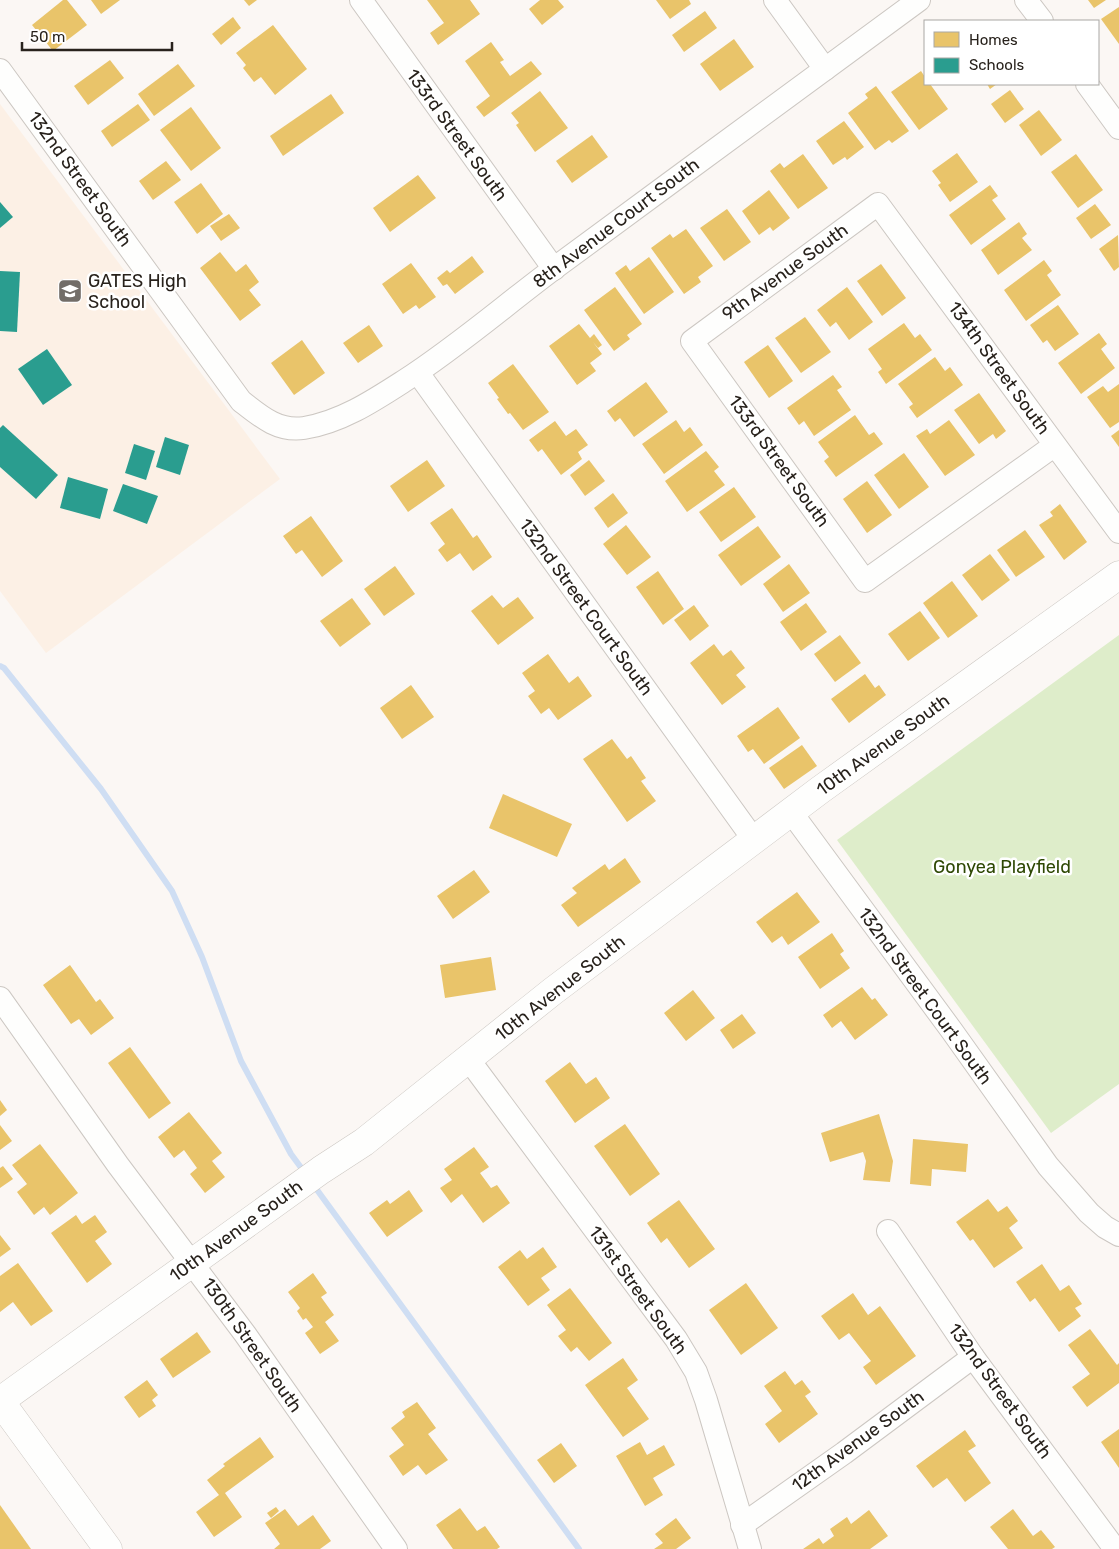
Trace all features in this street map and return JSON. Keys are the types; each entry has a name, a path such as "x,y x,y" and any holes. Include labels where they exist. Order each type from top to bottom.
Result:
{"street":[{"name":"133rd Street South","path":"361,0 554,269"},
{"path":"775,0 825,69"},
{"name":"8th Avenue Court South","path":"304,428 337,419 376,400 418,373 554,269 919,0"},
{"path":"1026,0 1041,20"},
{"name":"132nd Street South","path":"0,70 242,401 267,421 292,429 304,428"},
{"path":"1088,85 1119,128"},
{"name":"9th Avenue South","path":"692,341 878,204"},
{"name":"134th Street South","path":"878,204 1119,532"},
{"name":"133rd Street South","path":"692,341 865,581 1055,444"},
{"name":"132nd Street Court South","path":"418,373 754,840"},
{"name":"10th Avenue South","path":"0,1401 321,1170 364,1142 553,991 791,812 1119,575"},
{"name":"132nd Street Court South","path":"791,812 1059,1181 1089,1213 1105,1227 1119,1235"},
{"name":"130th Street South","path":"0,998 118,1165 193,1262 245,1334 396,1549"},
{"name":"131st Street South","path":"469,1060 676,1339 696,1372 750,1549"},
{"name":"132nd Street South","path":"888,1231 973,1357 1115,1549"},
{"name":"12th Avenue South","path":"742,1525 844,1453 973,1357"},
{"path":"0,1401 108,1549"}],"shaded area":[{"name":"GATES High School","path":"0,104 280,479 46,653 0,591"}],"green space":[{"name":"Gonyea Playfield","path":"1119,635 1119,1084 1051,1133 837,840"}],"building: Homes":[{"path":"63,0 67,0 87,25 53,51 32,25"},
{"path":"91,0 120,0 101,14"},
{"path":"244,0 257,0 249,6"},
{"path":"427,0 470,0 480,14 438,45 430,33 444,23"},
{"path":"540,0 558,0 564,7 542,25 529,9"},
{"path":"656,0 689,0 691,4 670,19"},
{"path":"1088,0 1106,0 1094,8"},
{"path":"1119,7 1119,44 1101,19"},
{"path":"705,11 717,28 684,52 672,35"},
{"path":"233,17 241,28 221,45 212,34"},
{"path":"273,25 307,69 275,95 261,77 254,82 243,68 246,65 236,53"},
{"path":"734,39 754,67 720,91 700,64"},
{"path":"491,42 504,60 500,62 510,76 531,61 542,74 484,117 476,107 490,96 465,61"},
{"path":"110,60 124,78 88,105 74,86"},
{"path":"178,64 195,86 154,116 138,94"},
{"path":"921,71 924,76 924,85 931,85 948,109 919,130 891,92"},
{"path":"988,85 996,85 990,89"},
{"path":"876,86 909,131 892,143 889,140 875,150 848,113 868,98 865,94"},
{"path":"1010,90 1024,109 1005,123 991,104"},
{"path":"540,91 568,128 535,152 516,125 519,123 511,113"},
{"path":"331,94 344,113 283,156 270,136"},
{"path":"138,104 150,120 112,147 101,131"},
{"path":"191,107 221,148 191,171 160,130"},
{"path":"1039,110 1062,140 1041,156 1019,125"},
{"path":"844,121 864,147 847,160 845,157 833,165 816,141"},
{"path":"592,135 608,157 572,183 556,161"},
{"path":"957,153 978,182 950,202 938,185 941,183 932,171"},
{"path":"803,154 828,188 798,209 770,171 780,163 784,168"},
{"path":"1076,154 1103,190 1078,208 1051,172"},
{"path":"166,161 181,180 153,200 139,181"},
{"path":"418,175 436,198 390,232 373,208"},
{"path":"201,183 223,214 197,234 174,202"},
{"path":"990,185 998,196 992,200 1006,219 971,245 949,215"},
{"path":"769,190 790,218 773,231 770,227 759,235 742,211"},
{"path":"1095,204 1111,225 1091,239 1076,218"},
{"path":"727,209 751,242 724,261 700,228"},
{"path":"229,214 240,228 221,241 210,226"},
{"path":"1019,222 1027,234 1022,238 1032,250 998,275 981,250"},
{"path":"686,229 713,266 698,277 701,282 684,294 651,248 670,234 673,238"},
{"path":"1118,235 1119,267 1114,271 1099,249"},
{"path":"220,252 236,272 246,264 259,282 249,290 261,305 240,321 200,268"},
{"path":"472,256 484,272 455,294 447,284 443,286 437,278 447,270 450,273"},
{"path":"649,257 674,292 644,314 615,273 626,265 630,271"},
{"path":"1044,260 1052,271 1047,275 1061,295 1026,321 1004,290"},
{"path":"411,263 436,297 419,309 416,305 403,314 382,284"},
{"path":"881,264 906,298 882,316 857,281"},
{"path":"615,287 642,324 627,335 630,339 614,351 584,310"},
{"path":"847,287 873,322 849,340 836,322 830,327 817,310"},
{"path":"1058,305 1079,334 1055,351 1047,340 1043,343 1030,325"},
{"path":"805,317 831,352 801,373 775,338"},
{"path":"904,323 915,338 920,334 932,350 886,384 878,372 882,369 868,349"},
{"path":"579,324 590,338 594,334 602,345 598,348 593,342 602,354 590,363 596,371 577,385 549,346"},
{"path":"369,325 383,346 358,363 343,343"},
{"path":"1099,333 1107,344 1101,349 1115,368 1081,394 1058,363"},
{"path":"302,340 325,373 294,395 271,363"},
{"path":"768,345 793,381 769,398 744,362"},
{"path":"935,357 945,371 950,367 963,385 917,418 909,407 913,404 898,384"},
{"path":"513,364 549,412 523,430 510,413 508,414 488,383"},
{"path":"833,375 842,387 837,390 851,410 814,436 804,421 799,425 787,408"},
{"path":"646,382 668,412 634,437 620,418 615,422 607,411"},
{"path":"1119,384 1119,422 1110,428 1087,397 1103,386 1108,392"},
{"path":"979,393 1006,431 996,439 993,434 979,444 954,410"},
{"path":"855,415 869,435 874,432 883,444 836,477 824,461 829,457 818,442"},
{"path":"676,420 684,432 690,427 703,445 664,474 642,444"},
{"path":"949,420 975,455 945,476 916,436 927,429 930,434"},
{"path":"555,421 566,436 576,429 588,445 578,452 582,459 561,475 542,449 538,452 529,440"},
{"path":"1119,430 1119,447 1111,436"},
{"path":"706,451 719,467 714,471 725,485 687,512 665,481"},
{"path":"904,453 929,487 899,509 874,475"},
{"path":"427,460 445,486 408,512 390,486"},
{"path":"589,460 605,481 585,496 570,475"},
{"path":"867,481 892,515 867,533 843,499"},
{"path":"734,487 756,517 721,542 699,512"},
{"path":"613,493 628,513 608,528 594,508"},
{"path":"1060,504 1087,542 1064,560 1039,525 1053,516 1050,512"},
{"path":"452,508 473,538 477,535 492,557 473,571 460,553 447,562 438,550 445,544 430,523"},
{"path":"311,516 343,561 322,577 302,550 296,554 283,536"},
{"path":"626,525 651,557 627,575 603,544"},
{"path":"758,526 781,557 741,586 718,555"},
{"path":"1025,530 1045,557 1016,577 997,550"},
{"path":"990,554 1010,580 982,601 962,575"},
{"path":"789,564 810,593 783,612 763,584"},
{"path":"395,566 415,594 384,616 364,589"},
{"path":"658,571 684,609 663,625 636,587"},
{"path":"952,581 978,616 948,638 923,603"},
{"path":"492,595 503,608 518,597 534,618 498,645 471,611"},
{"path":"352,598 371,624 340,647 320,621"},
{"path":"806,603 827,632 801,651 780,622"},
{"path":"694,605 709,626 690,641 674,620"},
{"path":"920,611 940,638 908,661 888,634"},
{"path":"840,635 861,663 835,682 814,654"},
{"path":"714,644 723,656 731,650 745,668 736,675 746,687 722,705 690,663"},
{"path":"548,654 569,683 578,676 592,696 558,720 549,708 541,714 528,696 535,691 522,673"},
{"path":"865,674 875,688 879,685 886,695 849,723 831,699"},
{"path":"411,685 434,717 402,739 380,708"},
{"path":"778,707 800,738 764,764 753,749 748,752 737,736"},
{"path":"612,739 627,759 631,756 646,778 641,781 656,801 627,822 583,759"},
{"path":"802,745 817,766 784,789 769,768"},
{"path":"503,794 572,824 557,857 489,828"},
{"path":"625,858 641,882 578,927 561,905 577,893 572,888 605,864 609,870"},
{"path":"474,870 490,892 453,919 437,896"},
{"path":"797,892 820,922 788,945 782,936 772,943 756,922"},
{"path":"832,933 844,951 840,954 850,968 820,989 798,957"},
{"path":"491,957 496,990 445,998 440,965"},
{"path":"70,965 96,1002 100,999 114,1018 91,1035 79,1019 71,1024 43,985"},
{"path":"862,987 872,1000 875,998 888,1015 855,1040 841,1021 832,1028 823,1015"},
{"path":"693,990 715,1018 686,1041 664,1013"},
{"path":"742,1014 756,1033 733,1049 720,1030"},
{"path":"130,1047 171,1103 149,1119 108,1063"},
{"path":"570,1062 586,1084 596,1077 610,1098 575,1123 545,1081"},
{"path":"0,1100 7,1110 0,1116"},
{"path":"189,1112 222,1153 212,1161 225,1177 205,1193 190,1174 197,1168 184,1150 174,1158 158,1137"},
{"path":"879,1114 893,1161 890,1182 863,1180 866,1161 863,1152 830,1162 821,1133"},
{"path":"625,1124 660,1174 630,1196 594,1146"},
{"path":"0,1125 12,1141 0,1150"},
{"path":"913,1139 968,1144 966,1172 932,1169 931,1186 910,1184"},
{"path":"40,1144 78,1193 50,1215 44,1207 34,1215 17,1192 27,1184 12,1165"},
{"path":"474,1147 489,1167 480,1173 491,1188 497,1185 510,1203 483,1223 462,1194 451,1203 440,1188 452,1180 444,1169"},
{"path":"3,1166 13,1179 0,1188 0,1168"},
{"path":"409,1190 423,1211 387,1237 369,1213 387,1200 390,1204"},
{"path":"988,1199 998,1212 1007,1206 1018,1221 1009,1228 1023,1248 994,1268 973,1239 970,1241 956,1222"},
{"path":"679,1200 715,1249 689,1268 667,1238 661,1243 647,1223"},
{"path":"76,1215 82,1224 95,1215 107,1232 95,1241 112,1264 87,1283 51,1233"},
{"path":"0,1235 11,1249 0,1257"},
{"path":"543,1247 557,1267 541,1278 550,1290 528,1306 498,1267 520,1250 527,1259"},
{"path":"18,1263 53,1311 31,1326 13,1302 0,1312 0,1276"},
{"path":"1042,1264 1060,1291 1069,1285 1082,1304 1075,1308 1081,1316 1059,1332 1035,1298 1030,1302 1016,1282"},
{"path":"313,1273 327,1293 321,1297 334,1315 325,1322 339,1341 320,1354 305,1333 313,1327 306,1318 303,1320 297,1311 300,1308 288,1292"},
{"path":"746,1283 778,1328 741,1355 709,1310"},
{"path":"570,1288 612,1343 589,1361 577,1347 571,1352 558,1336 566,1330 547,1305"},
{"path":"853,1293 868,1315 880,1306 916,1356 876,1385 863,1367 871,1361 849,1333 839,1340 821,1316"},
{"path":"1090,1329 1117,1365 1119,1363 1119,1383 1087,1407 1072,1387 1090,1374 1068,1345"},
{"path":"197,1332 211,1352 173,1378 160,1359"},
{"path":"623,1358 638,1380 627,1388 649,1419 623,1437 585,1385"},
{"path":"785,1371 795,1385 802,1380 811,1392 805,1396 818,1414 779,1443 765,1424 782,1411 764,1386"},
{"path":"147,1380 158,1395 152,1400 156,1406 139,1418 124,1397"},
{"path":"417,1402 436,1428 428,1434 448,1460 426,1475 418,1465 403,1476 389,1456 404,1445 391,1428 405,1417 402,1412"},
{"path":"1119,1429 1119,1468 1101,1442"},
{"path":"965,1430 976,1446 968,1451 991,1483 965,1502 947,1478 933,1488 916,1466"},
{"path":"260,1437 274,1457 225,1493 242,1517 214,1537 196,1512 219,1495 207,1480 225,1466 223,1464"},
{"path":"640,1442 647,1455 664,1445 675,1465 653,1478 663,1495 645,1506 616,1456"},
{"path":"561,1443 577,1466 554,1483 537,1460"},
{"path":"0,1505 31,1549 0,1549"},
{"path":"276,1507 279,1511 271,1518 267,1513"},
{"path":"460,1508 477,1531 485,1526 500,1547 497,1549 453,1549 436,1525"},
{"path":"285,1509 298,1526 313,1515 331,1541 320,1549 274,1549 280,1544 265,1523"},
{"path":"1013,1509 1033,1536 1041,1530 1055,1547 1052,1549 1008,1549 990,1527"},
{"path":"869,1510 888,1536 870,1549 803,1549 819,1538 823,1544 834,1536 830,1529 847,1517 851,1524"},
{"path":"676,1518 691,1538 676,1549 654,1549 663,1543 655,1534"}],"building: Schools":[{"path":"0,202 13,217 0,228"},
{"path":"0,271 20,272 17,332 0,331"},
{"path":"47,349 72,385 43,405 18,369"},
{"path":"3,425 58,475 36,499 0,467 0,428"},
{"path":"165,437 189,445 180,475 156,467"},
{"path":"134,444 155,451 146,480 125,473"},
{"path":"68,477 108,489 100,519 60,508"},
{"path":"123,484 158,496 147,524 113,511"}],"waterway":[{"path":"0,666 4,668 101,789 172,891 202,957 241,1061 291,1154 305,1173"},
{"path":"312,1183 579,1549"}],"place":[{"name":"GATES High School","path":"70,291"}]}
